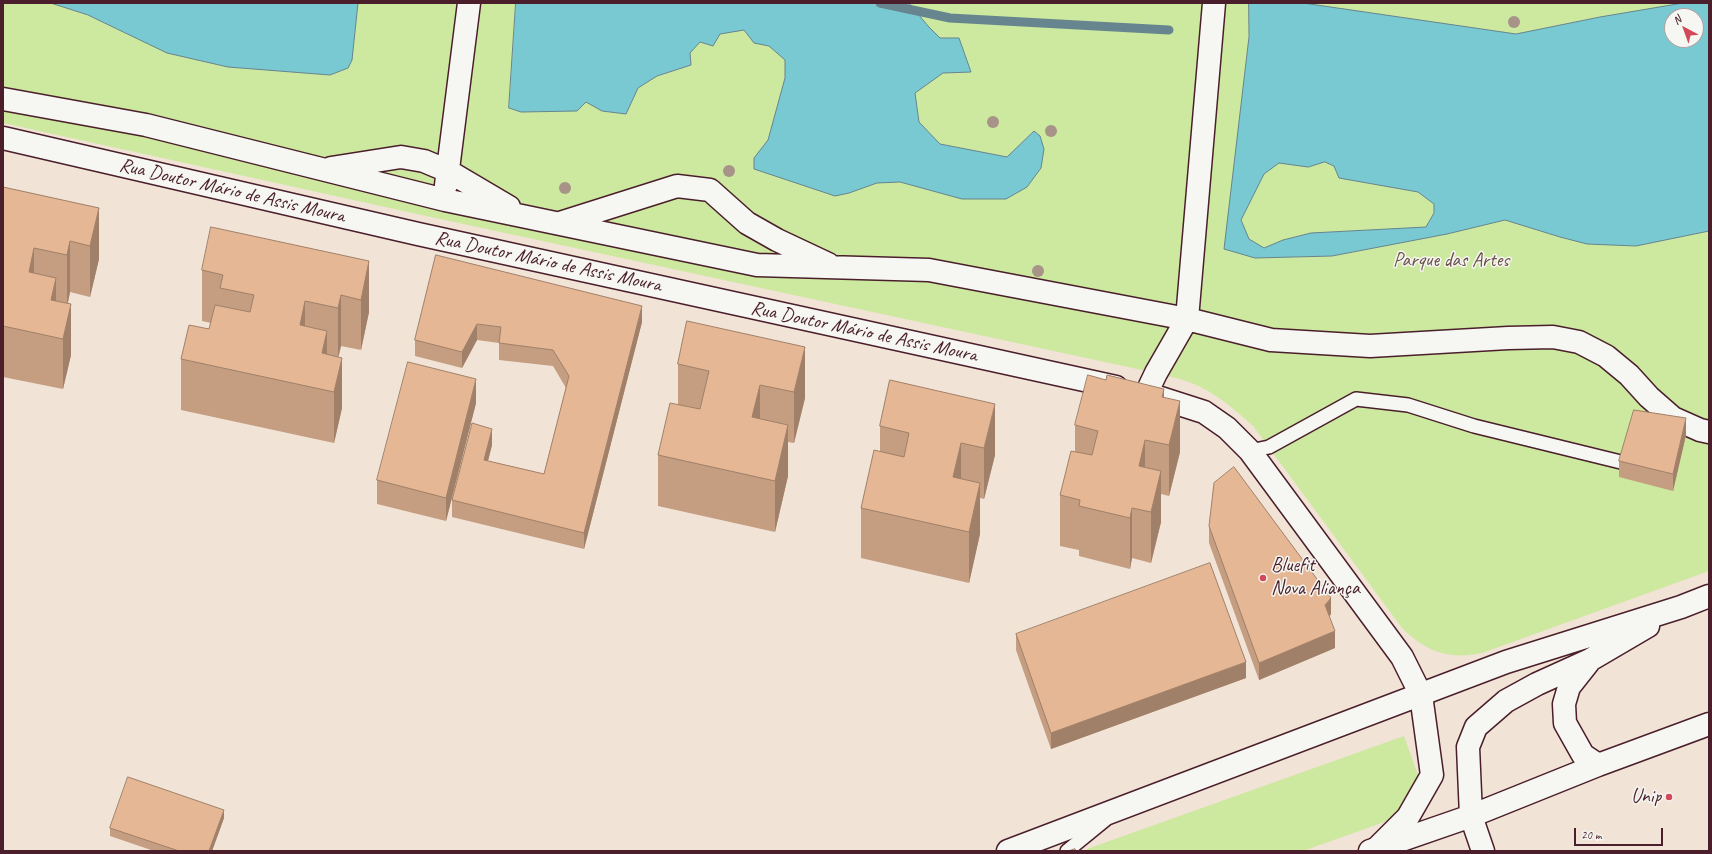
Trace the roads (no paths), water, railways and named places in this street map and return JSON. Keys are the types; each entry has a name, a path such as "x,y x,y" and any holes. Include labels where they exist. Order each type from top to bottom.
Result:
{"street":[{"path":"444,200 469,3"},
{"path":"1146,394 1156,373 1187,319 1214,3"},
{"path":"3,99 146,125 444,200 757,265 929,270 1187,319 1271,340 1362,346 1553,337 1579,342 1612,361 1629,375 1649,397 1673,418 1700,430 1709,432"},
{"name":"Rua Doutor Mário de Assis Moura","path":"3,138 418,234 1146,394 1204,412 1227,428 1250,451 1402,656 1421,695 1432,775 1408,817 1373,850"},
{"path":"322,169 401,157 424,162 448,171 523,216"},
{"path":"559,224 677,186 710,190 747,223 776,240 838,268"},
{"path":"1008,851 1506,662 1681,607 1709,596"},
{"path":"1483,851 1471,816 1468,747 1476,727 1506,701 1537,684 1590,660 1681,607"},
{"path":"1590,660 1569,686 1564,704 1565,723 1583,755 1598,765"},
{"path":"1373,850 1471,816 1598,765 1709,724"}],"lane":[{"path":"1250,451 1268,447 1356,399 1408,405 1474,426 1633,465"},
{"path":"1067,851 1119,808"}],"water":[{"path":"51,3 358,3 352,60 348,68 330,75 228,67 167,53 88,15"},
{"path":"516,3 909,3 940,38 959,38 971,72 943,73 915,93 919,122 940,144 1007,157 1034,131 1040,136 1044,149 1041,168 1027,187 1006,199 962,199 900,182 877,183 849,193 835,196 754,169 754,158 768,140 785,78 785,60 769,46 754,43 744,30 720,34 713,46 700,42 690,53 691,65 657,76 638,88 626,114 602,111 586,102 577,111 521,112 509,108"},
{"path":"1249,3 1303,3 1516,34 1600,17 1683,3 1709,3 1709,231 1636,246 1587,244 1505,220 1447,234 1332,256 1255,258 1224,249 1249,37","holes":["1325,162 1334,166 1339,178 1418,192 1434,204 1434,213 1426,227 1311,233 1283,240 1264,248 1249,239 1241,220 1264,174 1279,163 1308,167"]}],"waterway":[{"path":"880,3 950,18 1169,30"}],"place":[{"name":"Bluefit Nova Aliança","path":"1263,578"},
{"name":"Unip","path":"1669,797"}],"park label":[{"name":"Parque das Artes","path":"1451,261"}]}
